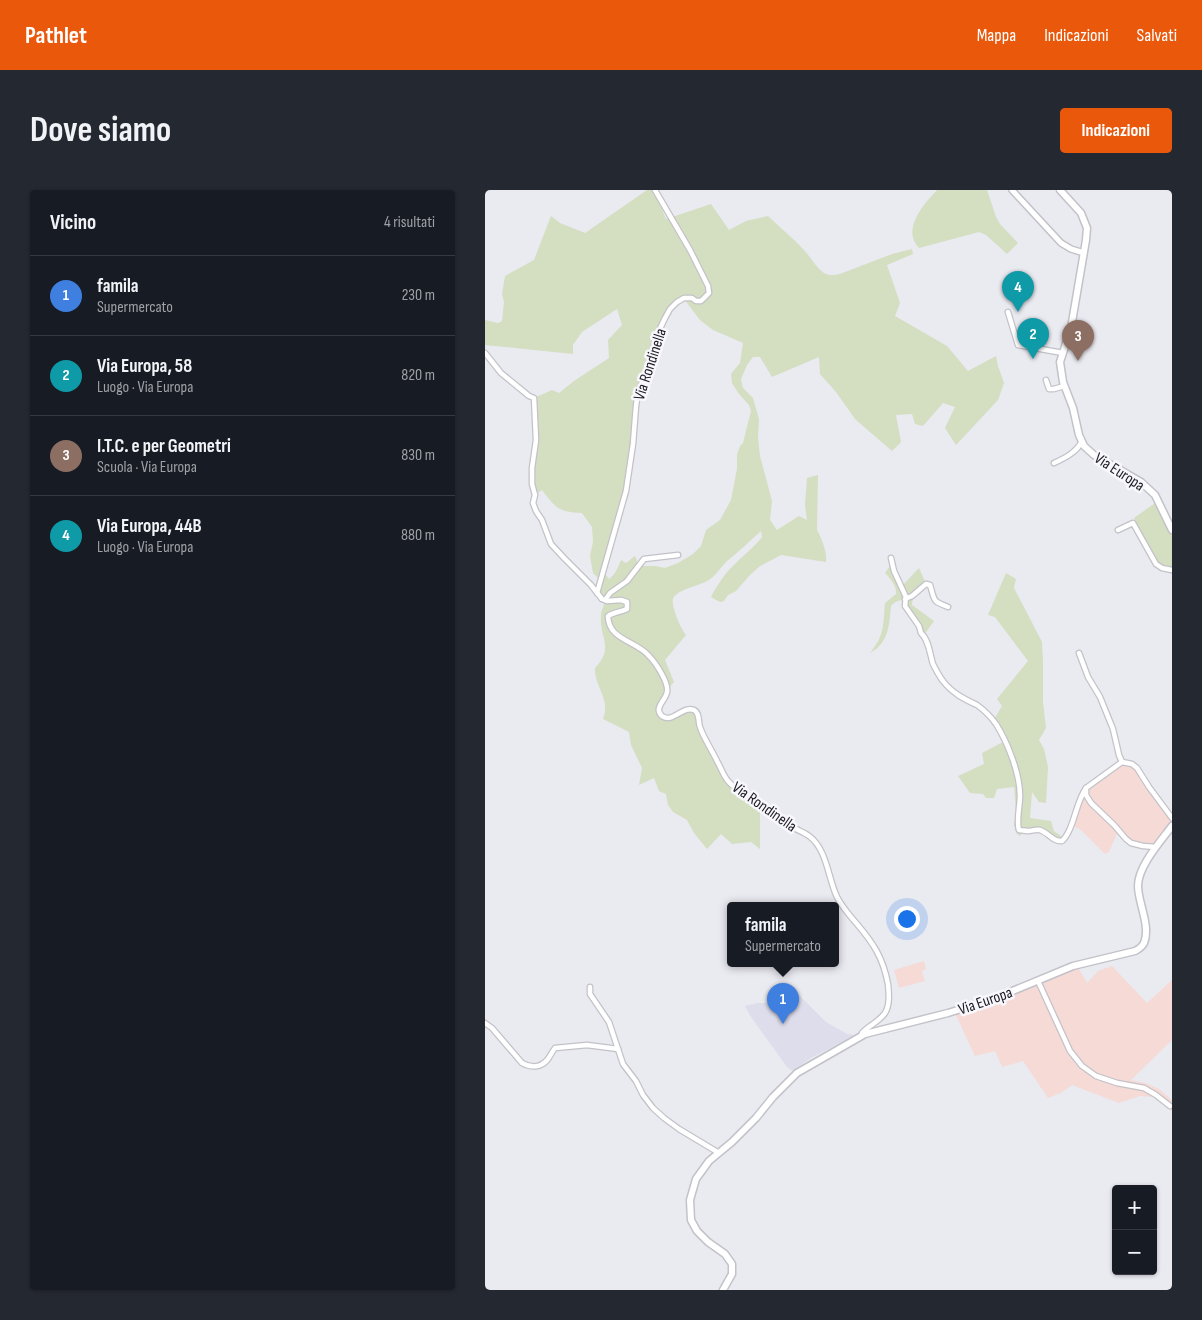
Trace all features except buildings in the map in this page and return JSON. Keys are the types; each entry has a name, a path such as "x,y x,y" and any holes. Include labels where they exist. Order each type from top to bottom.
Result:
{"main road":[{"name":"Via Europa","path":"1060,190 1081,213 1087,228 1071,328 1060,362 1064,386 1073,408 1079,435 1084,446 1094,455 1141,482 1155,495 1172,530"},
{"name":"Via Europa","path":"723,1290 731,1274 732,1264 725,1254 708,1242 697,1231 691,1220 690,1200 696,1179 709,1161 732,1142 756,1118 773,1097 797,1073 862,1036 985,1001 1073,966 1135,951 1141,947 1144,943 1145,922 1138,891 1139,878 1141,871 1172,826"}],"street":[{"name":"Via Rondinella","path":"597,593 627,491 636,406 657,335 670,309 677,302 684,298 701,301 709,293 708,286 691,250 655,190"},
{"path":"1012,190 1061,243 1084,254"},
{"path":"1007,312 1018,345 1063,353"},
{"name":"Via Rondinella","path":"485,353 501,373 529,396 535,398 536,440 532,484 535,495 533,503 536,511 542,520 551,544 586,580 602,600 621,600 627,602 627,608 608,616 608,621 615,634 648,654 658,668 667,690 659,706 660,712 663,716 670,718 688,709 693,709 697,712 702,732 724,776 731,784 737,790 809,836 816,843 827,866 837,897 879,954 889,990 888,1006 882,1017 866,1028 862,1036"},
{"path":"1046,380 1049,389 1064,386"},
{"path":"1054,463 1079,447 1082,441"},
{"path":"1117,530 1133,523 1156,564 1162,568 1172,570"},
{"path":"605,600 610,593 627,581 644,559 679,555"},
{"path":"891,558 894,571 902,586 905,606 924,635 934,666 944,682 960,697 983,709 1003,737 1011,755 1019,783 1019,830 1029,832 1042,831 1058,842 1062,841 1069,832 1080,798 1086,788 1122,762 1132,764 1137,768 1172,818"},
{"path":"905,599 913,596 926,584 930,585 933,598 937,603 948,607"},
{"path":"1079,653 1088,677 1113,729 1122,762"},
{"path":"1086,788 1086,795 1091,804 1126,839 1131,843 1157,847"},
{"path":"1038,981 1070,1051 1082,1066 1096,1076 1117,1083 1145,1088 1170,1106"},
{"path":"590,987 590,994 609,1022 626,1070 636,1081 643,1095 653,1108 679,1129 719,1153"},
{"path":"485,1023 492,1028 522,1063 528,1067 543,1064 555,1048 587,1045 618,1049"}],"shaded area":[{"path":"1126,764 1135,769 1172,822 1155,845 1132,841 1119,829 1109,852 1105,854 1082,831 1074,826 1083,799 1089,790 1113,771"},
{"path":"924,961 926,969 922,971 925,981 899,988 894,970"},
{"path":"1077,965 1087,983 1098,971 1112,966 1147,1003 1172,980 1172,1040 1131,1080 1159,1089 1172,1100 1172,1111 1153,1097 1140,1096 1119,1103 1072,1085 1061,1093 1048,1098 1023,1061 1002,1067 995,1051 975,1056 954,1011"},
{"path":"785,985 793,989 826,1022 847,1034 855,1035 811,1058 793,1071 787,1067 745,1006 769,1003"}],"green space":[{"path":"647,190 654,190 666,219 711,204 729,230 746,221 768,216 806,252 818,268 828,275 840,274 892,254 912,249 913,254 887,265 900,303 895,316 947,346 968,371 996,356 1004,383 998,400 956,445 945,428 955,407 943,403 923,426 915,424 912,414 896,415 901,442 892,451 855,419 836,392 820,374 819,357 772,377 760,357 753,357 747,365 741,379 743,388 753,398 759,419 758,438 760,456 772,501 770,520 777,530 799,516 807,520 805,505 807,478 818,475 817,530 824,546 826,562 781,555 760,566 736,591 728,595 724,601 720,602 711,597 727,572 756,545 762,537 761,531 710,579 678,593 673,599 673,603 679,623 686,635 665,660 674,682 667,690 660,712 666,718 688,709 697,712 699,725 729,783 762,806 760,811 760,849 751,842 732,844 721,834 707,849 694,833 687,820 673,812 668,805 666,794 659,791 654,778 639,785 642,768 631,745 629,732 603,719 605,705 595,675 595,668 601,661 605,648 601,614 605,601 597,593 600,580 593,573 590,556 593,542 592,527 582,513 568,512 558,508 542,490 535,495 532,484 534,398 552,390 559,393 609,358 608,340 622,325 617,309 582,332 573,345 573,354 485,345 485,320 498,323 502,321 504,302 502,294 505,276 534,260 551,216 560,223 585,233","holes":["684,299 700,320 713,330 743,343 740,363 731,374 732,383 749,405 751,411 743,443 737,455 737,469 731,500 720,520 706,530 701,546 693,554 665,568 639,566 635,556 626,563 621,560 615,573 609,579 603,571 626,491 638,392 665,318 677,302"]},
{"path":"937,190 987,190 1000,224 1018,243 1007,254 986,235 979,232 919,248 914,241 913,225 921,209"},
{"path":"1158,501 1172,530 1172,570 1156,564 1135,527 1137,525 1134,518"},
{"path":"892,563 902,586 919,568 926,584 913,596 912,605 934,621 924,635 905,606 905,601 901,600 894,603 891,606 887,633 881,644 870,653 881,635 885,603 896,594 894,585 885,573"},
{"path":"1006,573 1016,579 1014,588 1042,642 1043,702 1046,728 1039,740 1044,749 1048,767 1046,803 1039,802 1032,792 1030,818 1051,821 1054,831 1065,839 1062,841 1042,831 1024,831 1020,836 1017,834 1014,825 1016,812 1014,787 997,789 994,798 986,798 983,794 970,793 958,776 984,764 982,753 1005,741 993,721 1002,706 997,699 1028,661 995,617 988,615"}],"place":[{"name":"Via Europa, 44B","path":"1018,312"},
{"name":"Via Europa, 58","path":"1033,359"},
{"name":"I.T.C. e per Geometri","path":"1078,361"},
{"name":"famila","path":"783,1024"}]}
